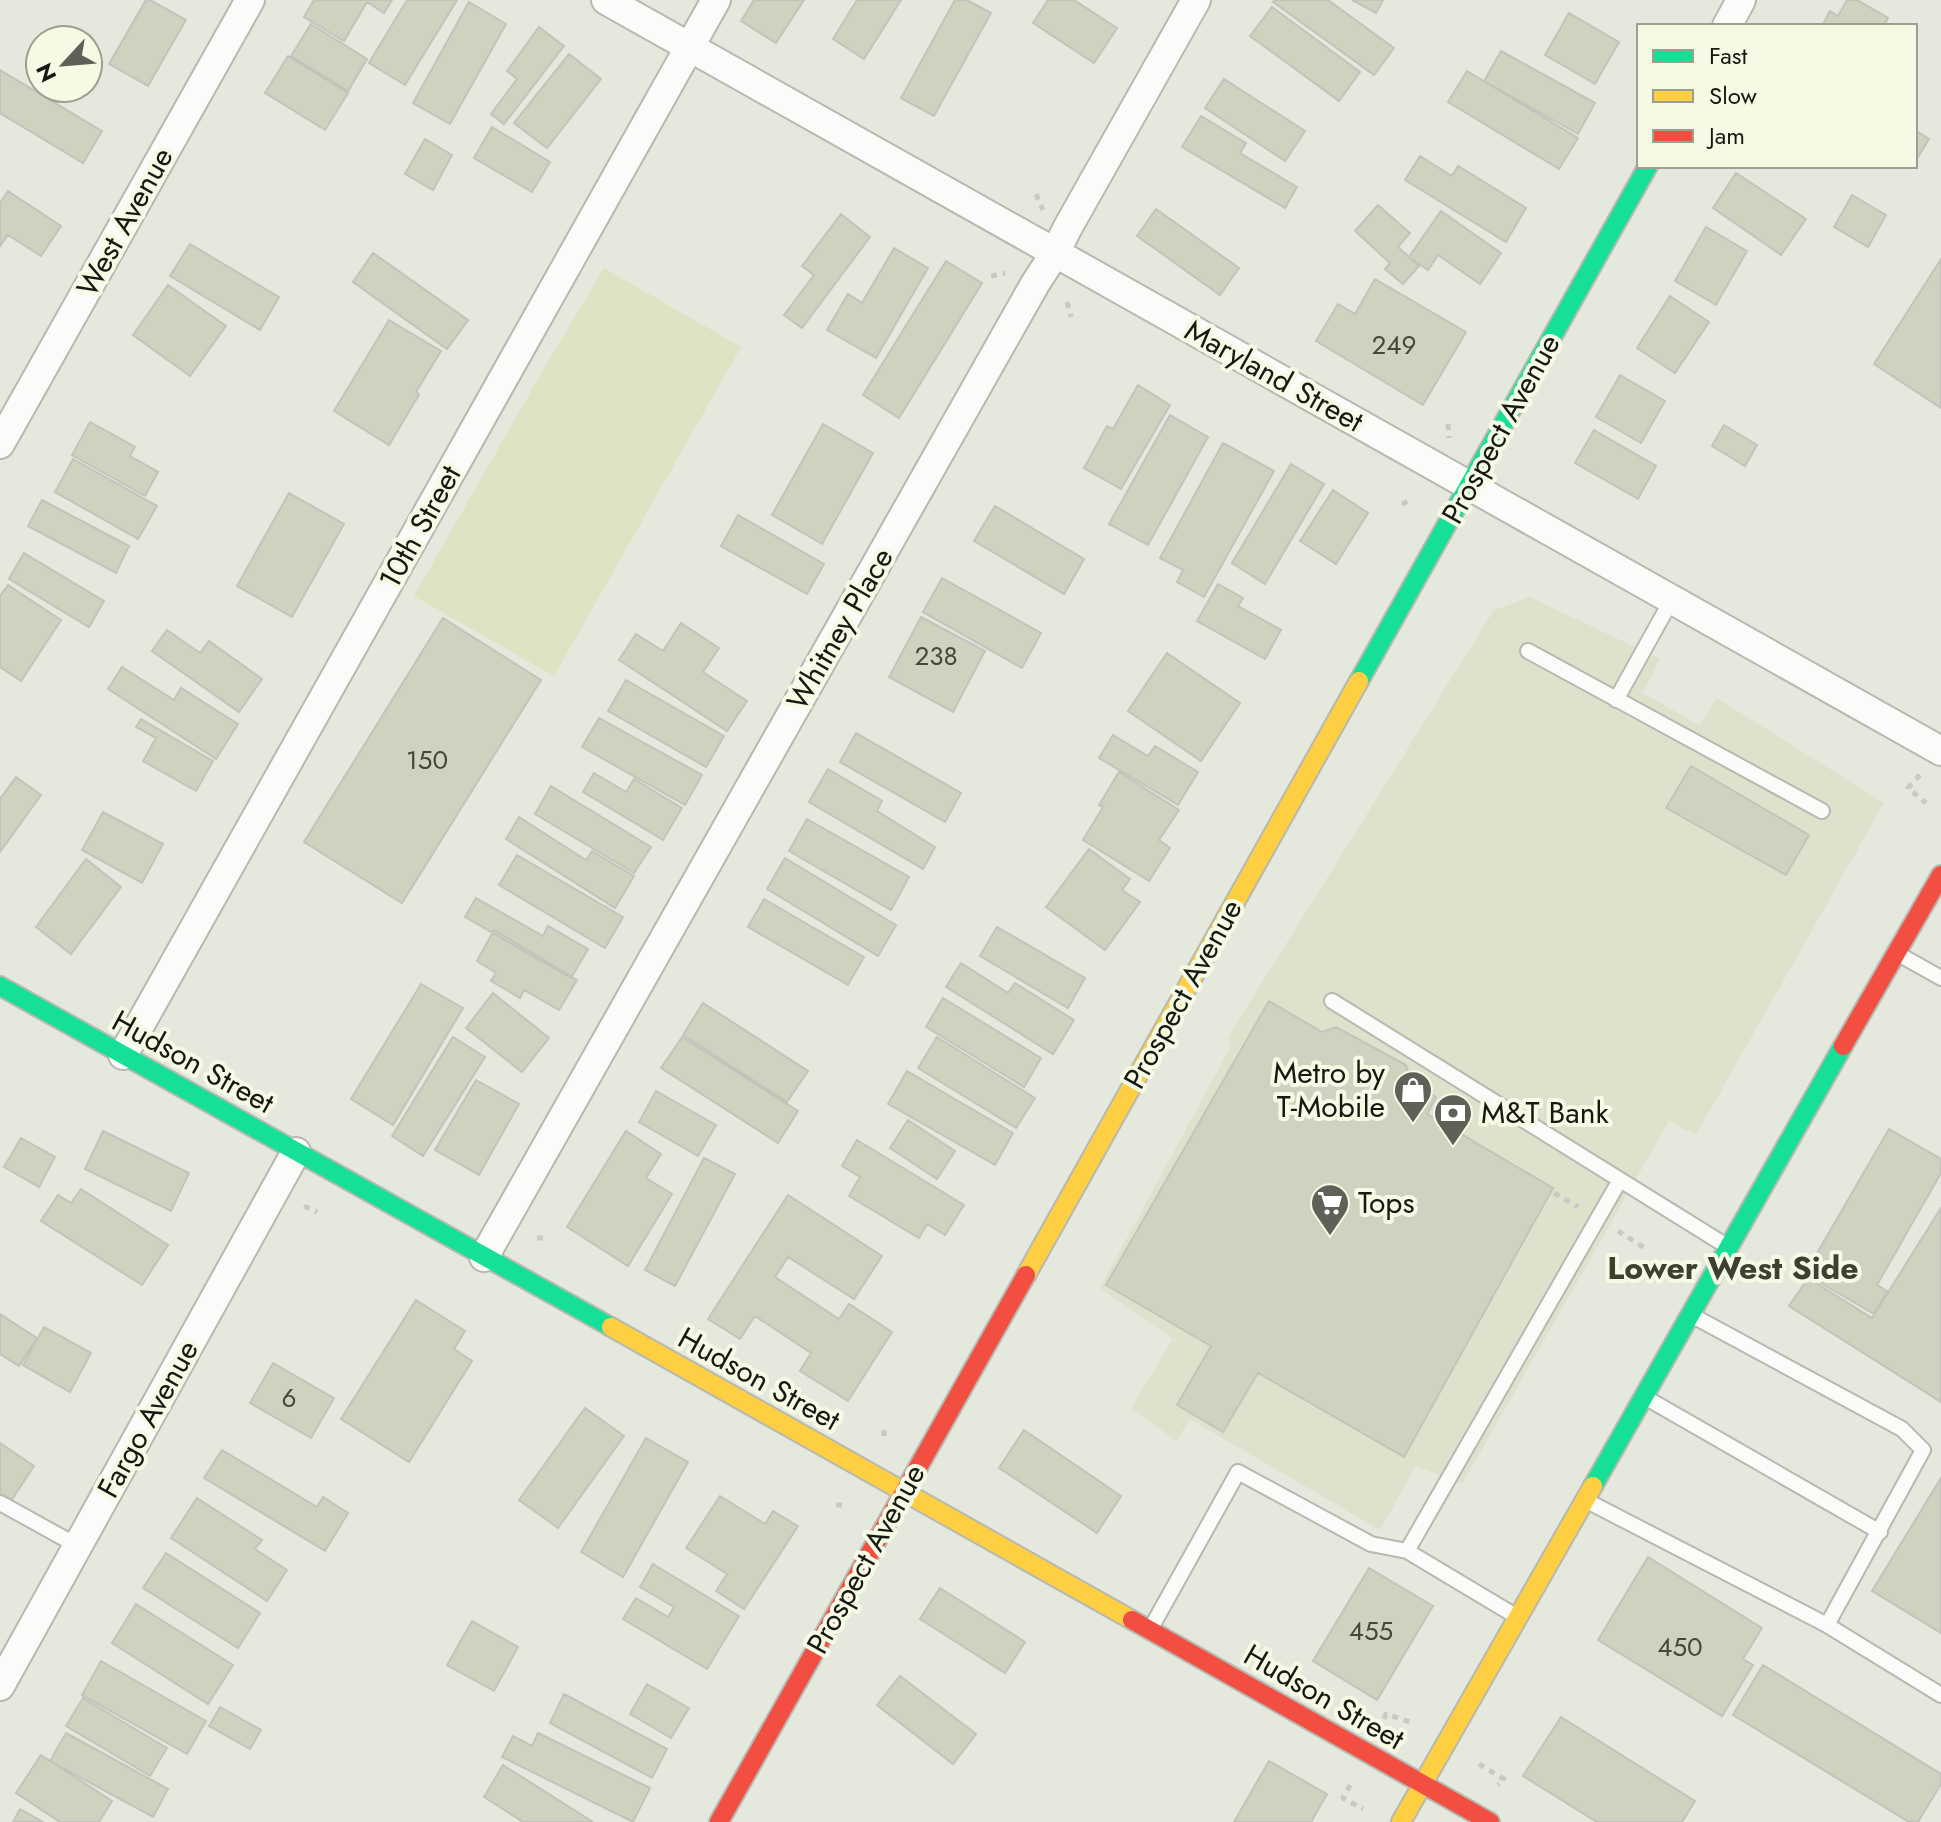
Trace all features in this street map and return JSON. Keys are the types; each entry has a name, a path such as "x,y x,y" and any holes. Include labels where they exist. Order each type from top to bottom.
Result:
{"street":[{"name":"West Avenue","path":"0,444 250,0"},
{"name":"Maryland Street","path":"606,0 1941,751"},
{"name":"10th Street","path":"123,1055 716,0"},
{"name":"Whitney Place","path":"484,1257 1196,0"},
{"path":"1728,24 1741,0"},
{"name":"Prospect Avenue","path":"719,1822 1647,168"},
{"path":"1401,1822 1941,875"},
{"name":"Hudson Street","path":"0,986 1490,1822"},
{"name":"Fargo Avenue","path":"0,1686 296,1152"}],"lane":[{"path":"1616,700 1672,599"},
{"path":"1528,651 1822,811"},
{"path":"1896,953 1941,978"},
{"path":"1332,1001 1729,1247"},
{"path":"1407,1551 1620,1180"},
{"path":"1690,1315 1902,1429 1923,1450 1827,1625"},
{"path":"1643,1397 1880,1532"},
{"path":"1149,1630 1238,1472 1371,1544 1407,1551 1518,1618"},
{"path":"1585,1500 1827,1625 1941,1695"},
{"path":"0,1503 78,1546"}],"path":[{"path":"1067,302 1071,317"},
{"path":"1448,424 1449,438"},
{"path":"1402,504 1413,499"},
{"path":"1920,775 1908,788 1926,803"},
{"path":"1554,1193 1579,1208"},
{"path":"304,1206 317,1212"},
{"path":"1615,1230 1648,1250"},
{"path":"537,1238 549,1238"},
{"path":"884,1425 884,1437"},
{"path":"836,1505 847,1505"},
{"path":"1386,1714 1410,1722"},
{"path":"1478,1764 1504,1779"},
{"path":"1343,1798 1369,1812"}],"shaded area":[{"path":"604,268 741,347 554,676 414,596"},
{"path":"1530,597 1660,659 1643,693 1699,725 1717,698 1884,803 1696,1135 1669,1121 1462,1484 1416,1466 1380,1530 1190,1419 1176,1441 1131,1408 1173,1339 1100,1288 1231,1046 1228,1037 1494,610"}],"building":[{"path":"146,0 186,20 148,86 109,64"},
{"path":"314,0 392,0 384,13 367,2 344,41 304,17"},
{"path":"407,0 457,0 405,85 369,63"},
{"path":"754,0 804,0 776,43 741,21"},
{"path":"857,0 901,0 864,59 833,39"},
{"path":"955,0 967,0 991,13 934,116 901,98"},
{"path":"1048,0 1074,0 1117,28 1094,63 1033,23"},
{"path":"1328,0 1394,48 1374,75 1273,2"},
{"path":"1352,0 1383,0 1376,13"},
{"path":"1847,0 1857,0 1888,18 1885,24 1823,24 1830,11 1838,16"},
{"path":"469,2 506,24 450,124 413,103"},
{"path":"1272,7 1360,72 1339,101 1250,36"},
{"path":"1569,13 1619,42 1595,84 1545,55"},
{"path":"311,24 367,59 348,91 291,56"},
{"path":"539,27 564,46 504,124 491,114 517,79 507,71"},
{"path":"1501,51 1595,103 1578,134 1484,81"},
{"path":"569,54 601,79 547,148 514,123"},
{"path":"288,56 348,93 325,130 265,93"},
{"path":"0,70 24,84 24,104 57,104 102,131 83,163 0,113"},
{"path":"1467,71 1578,138 1559,169 1448,102"},
{"path":"1224,79 1305,131 1285,161 1205,108"},
{"path":"1201,116 1246,143 1240,153 1297,187 1285,208 1182,147"},
{"path":"492,127 550,162 532,192 474,158"},
{"path":"1917,131 1929,139 1917,159"},
{"path":"425,139 452,155 433,190 405,174"},
{"path":"1420,156 1452,176 1458,166 1526,208 1506,242 1405,180"},
{"path":"1736,173 1806,219 1781,255 1713,208"},
{"path":"8,191 61,226 41,256 8,235 0,246 0,203"},
{"path":"1852,195 1886,215 1868,247 1834,227"},
{"path":"1378,205 1410,233 1398,247 1419,266 1403,284 1385,269 1390,263 1355,231"},
{"path":"1156,209 1239,268 1220,295 1137,236"},
{"path":"1441,211 1501,253 1480,284 1438,255 1428,270 1409,257"},
{"path":"841,214 870,237 802,328 784,315 814,275 802,266"},
{"path":"1706,227 1747,251 1716,305 1675,281"},
{"path":"190,244 279,297 260,330 170,276"},
{"path":"894,248 928,268 876,358 827,330 848,294 862,303"},
{"path":"373,253 468,320 447,349 353,282"},
{"path":"1941,259 1941,408 1874,364"},
{"path":"946,261 982,283 899,418 863,395"},
{"path":"1375,279 1466,332 1423,405 1316,341 1338,304 1355,314"},
{"path":"168,285 226,326 190,376 133,335"},
{"path":"1670,296 1709,322 1675,373 1637,348"},
{"path":"389,320 441,351 389,445 334,411"},
{"path":"1620,375 1665,401 1641,443 1596,417"},
{"path":"1138,385 1170,405 1121,489 1084,468 1107,426 1113,429"},
{"path":"1170,415 1208,437 1148,545 1109,524"},
{"path":"90,422 135,447 130,456 158,472 145,496 72,455"},
{"path":"823,424 873,453 822,544 772,515"},
{"path":"1724,425 1757,445 1745,466 1712,446"},
{"path":"1594,430 1656,466 1638,499 1575,463"},
{"path":"1223,443 1274,471 1204,597 1177,582 1183,570 1160,558"},
{"path":"73,459 157,506 138,539 55,492"},
{"path":"1291,464 1324,484 1265,584 1232,563"},
{"path":"1333,490 1368,513 1336,564 1300,541"},
{"path":"289,493 344,524 292,617 237,586"},
{"path":"42,500 129,546 116,573 28,526"},
{"path":"995,506 1084,559 1064,594 974,541"},
{"path":"738,515 824,564 807,594 721,546"},
{"path":"24,553 104,601 89,627 9,579"},
{"path":"942,578 1041,633 1022,668 923,612"},
{"path":"1218,584 1243,598 1238,606 1281,630 1265,659 1197,621"},
{"path":"8,585 61,620 21,681 0,667 0,596"},
{"path":"921,617 985,651 953,712 889,677"},
{"path":"443,618 541,680 402,903 304,842"},
{"path":"681,623 719,648 703,672 747,701 727,731 619,660 636,634 663,651"},
{"path":"167,630 200,653 209,641 262,679 239,712 152,651"},
{"path":"1167,653 1240,703 1201,761 1128,711"},
{"path":"122,667 174,700 181,688 238,724 216,759 108,689"},
{"path":"626,680 724,736 706,767 608,711"},
{"path":"599,718 702,775 685,805 582,747"},
{"path":"141,719 213,761 196,791 143,761 156,738 136,727"},
{"path":"856,733 961,793 945,822 840,762"},
{"path":"1113,735 1148,756 1155,746 1198,772 1178,805 1099,758"},
{"path":"1691,766 1809,835 1786,875 1666,808"},
{"path":"828,769 882,801 877,811 935,847 923,869 809,802"},
{"path":"1119,772 1179,810 1159,840 1170,848 1149,881 1083,840"},
{"path":"594,773 626,792 634,779 682,808 663,840 583,792"},
{"path":"16,777 41,795 0,852 0,799"},
{"path":"551,786 651,847 634,873 535,814"},
{"path":"103,812 163,844 142,883 82,850"},
{"path":"519,817 586,860 592,851 634,876 615,908 506,839"},
{"path":"807,819 909,877 891,910 789,851"},
{"path":"1089,849 1130,879 1122,890 1140,902 1105,950 1046,907"},
{"path":"517,855 623,917 605,948 499,885"},
{"path":"785,858 896,925 878,956 767,889"},
{"path":"86,859 121,887 71,954 36,927"},
{"path":"476,898 543,936 548,926 588,949 571,978 465,917"},
{"path":"764,899 864,957 848,985 748,927"},
{"path":"997,927 1085,978 1068,1008 980,956"},
{"path":"494,930 577,980 559,1010 524,990 520,998 491,981 496,973 477,961"},
{"path":"961,963 1008,993 1015,983 1074,1020 1053,1054 946,987"},
{"path":"421,984 463,1008 393,1125 351,1099"},
{"path":"493,993 549,1038 522,1072 466,1028"},
{"path":"943,998 1041,1058 1024,1087 926,1027"},
{"name":"Tops","path":"1269,1001 1322,1032 1336,1027 1406,1065 1411,1082 1436,1097 1427,1114 1553,1188 1404,1457 1258,1373 1223,1432 1177,1405 1211,1346 1106,1285"},
{"path":"703,1003 808,1071 787,1102 683,1035"},
{"path":"453,1037 485,1057 423,1156 392,1136"},
{"path":"682,1037 798,1111 778,1143 661,1068"},
{"path":"937,1037 1035,1098 1016,1128 918,1068"},
{"path":"907,1071 1013,1133 995,1165 888,1104"},
{"path":"476,1080 519,1104 479,1175 435,1150"},
{"path":"656,1091 716,1125 698,1156 639,1122"},
{"path":"908,1120 955,1151 937,1179 890,1148"},
{"path":"1889,1129 1941,1159 1941,1173 1877,1285 1887,1291 1874,1314 1805,1274"},
{"path":"103,1131 189,1173 171,1211 85,1169"},
{"path":"626,1131 661,1154 646,1178 672,1194 628,1266 567,1227"},
{"path":"21,1138 55,1157 39,1187 4,1167"},
{"path":"857,1140 964,1205 945,1235 927,1224 919,1238 849,1196 860,1177 842,1166"},
{"path":"704,1158 735,1174 675,1286 645,1270"},
{"path":"81,1189 168,1245 142,1285 41,1221 58,1195 71,1203"},
{"path":"788,1195 882,1256 854,1299 788,1257 775,1277 839,1319 849,1304 892,1332 848,1401 800,1371 811,1353 755,1316 740,1339 708,1319"},
{"path":"1941,1208 1941,1402 1789,1306 1808,1278 1872,1318"},
{"path":"416,1300 465,1331 454,1349 472,1361 409,1462 341,1419"},
{"path":"0,1314 37,1338 19,1366 0,1354"},
{"path":"44,1327 91,1353 70,1392 23,1365"},
{"path":"273,1363 334,1398 311,1438 250,1403"},
{"path":"585,1408 624,1436 558,1528 519,1500"},
{"path":"1024,1430 1121,1496 1097,1533 999,1468"},
{"path":"646,1438 688,1462 623,1577 581,1552"},
{"path":"0,1443 34,1466 9,1504 0,1497"},
{"path":"222,1450 317,1507 323,1497 348,1513 325,1551 204,1478"},
{"path":"1941,1478 1941,1633 1872,1591"},
{"path":"720,1496 765,1524 773,1511 798,1526 744,1609 716,1591 727,1574 686,1548"},
{"path":"197,1498 262,1540 255,1549 287,1570 267,1601 171,1538"},
{"path":"166,1553 260,1613 238,1648 143,1588"},
{"path":"1648,1557 1762,1628 1743,1659 1753,1665 1722,1716 1598,1640"},
{"path":"653,1564 739,1616 707,1669 623,1619 636,1598 668,1617 674,1607 640,1587"},
{"path":"1369,1568 1433,1606 1377,1700 1313,1661"},
{"path":"940,1588 1025,1642 1005,1673 920,1619"},
{"path":"136,1604 233,1665 208,1704 112,1643"},
{"path":"472,1621 518,1647 494,1691 447,1665"},
{"path":"101,1661 206,1721 187,1754 82,1695"},
{"path":"1763,1665 1941,1774 1941,1784 1918,1822 1909,1822 1733,1715"},
{"path":"900,1676 976,1734 953,1764 877,1705"},
{"path":"647,1684 689,1708 671,1738 630,1714"},
{"path":"564,1694 667,1749 652,1778 550,1723"},
{"path":"83,1698 167,1748 150,1776 66,1726"},
{"path":"220,1707 261,1730 250,1749 209,1726"},
{"path":"1561,1717 1695,1801 1682,1822 1597,1822 1523,1776"},
{"path":"66,1733 168,1789 153,1817 50,1761"},
{"path":"538,1733 650,1788 633,1822 502,1757 513,1736 532,1746"},
{"path":"41,1755 112,1801 99,1822 60,1822 16,1793"},
{"path":"1269,1761 1327,1794 1311,1822 1234,1822"},
{"path":"503,1765 593,1822 523,1822 484,1797"},
{"path":"20,1809 43,1822 13,1822"}],"traffic: fast":[{"path":"1359,681 1647,168"},
{"path":"0,986 611,1327"},
{"path":"1593,1486 1843,1046"}],"traffic: slow":[{"path":"1026,1275 1359,681"},
{"path":"611,1327 1132,1620"},
{"path":"1401,1822 1593,1486"}],"traffic: jam":[{"path":"1843,1046 1941,875"},
{"path":"719,1822 1026,1275"},
{"path":"1132,1620 1490,1822"}],"place":[{"name":"Metro by T-Mobile","path":"1413,1124"},
{"name":"M&T Bank","path":"1453,1147"},
{"name":"Tops","path":"1330,1237"}],"district":[{"name":"Lower West Side","path":"1733,1268"}]}
